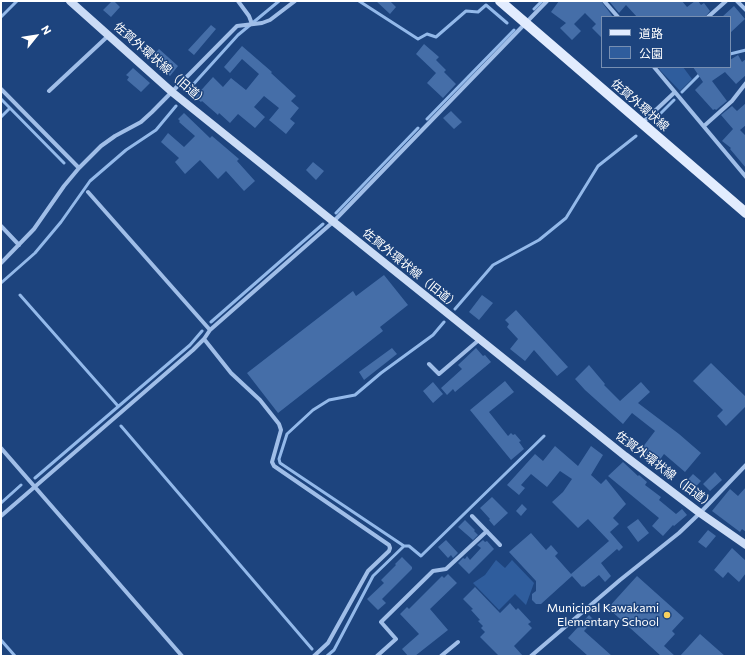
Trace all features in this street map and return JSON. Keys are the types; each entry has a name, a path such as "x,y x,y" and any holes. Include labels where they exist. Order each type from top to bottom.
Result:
{"main road":[{"name":"佐賀外環状線","path":"500,1 746,213"}],"street":[{"name":"佐賀外環状線（旧道）","path":"70,1 172,92 333,222 619,451 700,513 746,545"},
{"path":"238,1 249,16 252,24"},
{"path":"1,263 34,229 64,186 79,168 101,146 115,136 141,122 237,26 262,23 270,20 295,1"},
{"path":"1,516 204,340 210,330 333,222 547,1"},
{"path":"604,1 617,16"},
{"path":"709,16 726,1"},
{"path":"737,1 746,10"},
{"path":"49,91 109,35"},
{"path":"656,68 746,177"},
{"path":"704,126 732,101 746,84"},
{"path":"1,89 79,168"},
{"path":"642,123 675,92"},
{"path":"88,192 210,330"},
{"path":"1,226 19,245"},
{"path":"429,364 439,374 480,339"},
{"path":"204,340 231,373 260,400 279,424 281,430 272,462 274,466 389,545 389,551 368,571 328,643 314,656"},
{"path":"1,448 182,656"},
{"path":"530,656 620,580 679,533 746,465"},
{"path":"472,516 500,545"},
{"path":"377,656 396,639 381,622 433,571 446,570 486,531"},
{"path":"441,656 458,642"}],"green space":[{"path":"684,68 692,79 680,91 659,69"},
{"path":"496,560 505,568 512,560 534,583 526,605 515,594 499,610 473,583 485,575"}],"building":[{"path":"112,1 120,7 111,17 103,10"},
{"path":"376,1 390,1 396,7 390,14"},
{"path":"559,1 601,1 612,16 601,16 601,37 592,28 596,24 585,13 574,24 581,31 572,40 560,28 566,23 551,12"},
{"path":"609,1 682,1 687,7 695,1 698,1 701,5 704,3 710,11 706,16 636,16 626,5 619,13"},
{"path":"734,6 745,19 731,32 731,16 723,16"},
{"path":"211,25 216,29 194,55 188,50"},
{"path":"424,44 439,57 436,60 446,70 444,72 456,84 443,98 427,83 436,73 416,54"},
{"path":"242,46 272,72 271,73 296,96 291,101 299,108 290,119 295,123 286,134 269,120 279,108 264,96 254,107 265,117 255,128 238,114 230,123 219,113 218,115 195,97 213,77 223,87 231,78 246,90 259,74 242,59 230,73 224,67"},
{"path":"159,49 178,66 170,76 150,59"},
{"path":"738,55 742,62 746,59 746,75 736,84 725,72 712,81 727,101 716,110 713,110 695,90 703,82 694,68 731,68 731,59"},
{"path":"133,68 150,83 141,92 127,80 129,77 126,75"},
{"path":"746,103 746,125 740,130 746,136 746,168 730,149 731,148 722,141 733,129 721,115 732,106 737,111"},
{"path":"451,111 462,122 454,129 443,118"},
{"path":"184,113 210,138 212,136 239,159 237,161 255,181 244,191 226,171 218,179 200,160 185,174 175,162 179,158 161,142 168,133 184,147 195,136 179,122 180,121 178,119"},
{"path":"313,162 324,171 316,180 306,170"},
{"path":"384,275 408,305 380,327 383,331 278,413 247,373 353,291 356,296"},
{"path":"482,295 493,303 479,320 469,312"},
{"path":"516,310 568,367 557,376 534,350 525,361 510,349 518,339 507,327 509,324 505,320"},
{"path":"392,348 397,354 364,380 359,372"},
{"path":"476,348 491,362 455,392 453,389 447,395 441,388 462,369 458,365"},
{"path":"711,363 746,397 746,406 726,426 717,416 723,410 693,381"},
{"path":"589,365 605,384 604,385 620,401 641,382 650,392 638,403 679,434 701,453 685,472 664,454 656,465 639,452 655,431 632,413 623,424 585,390 575,379"},
{"path":"505,381 514,392 489,412 508,436 511,433 513,435 515,434 521,441 519,442 524,449 511,460 470,410"},
{"path":"433,382 443,394 433,403 423,391"},
{"path":"555,446 578,466 591,446 603,455 591,475 601,484 606,479 626,504 613,518 619,524 610,532 623,547 619,551 617,549 601,563 611,576 605,582 599,575 582,587 572,576 541,604 536,604 532,600 532,594 536,591 536,581 509,552 531,533 546,550 551,545 558,553 555,556 571,574 609,541 588,519 578,528 552,502 563,492 572,479 560,471 547,487 531,474 521,485 525,488 519,495 507,485 535,454 543,461"},
{"path":"623,462 647,482 645,485 661,497 659,500 676,514 682,509 687,515 674,526 673,525 663,536 652,526 659,518 608,476"},
{"path":"715,472 722,480 710,491 703,484"},
{"path":"693,474 701,481 689,494 681,487"},
{"path":"746,487 746,532 742,529 740,532 712,511 730,489 738,496"},
{"path":"492,497 508,513 494,526 480,508"},
{"path":"522,504 527,509 521,516 516,511"},
{"path":"638,519 649,533 638,542 627,527"},
{"path":"465,520 478,535 473,540 458,527"},
{"path":"708,530 716,536 706,548 698,542"},
{"path":"446,540 458,553 453,558 451,555 448,558 438,547"},
{"path":"483,540 485,542 487,541 494,549 469,574 458,563 467,556 470,560 481,548 477,545"},
{"path":"732,548 746,561 746,573 739,582 728,572 723,578 714,570"},
{"path":"402,557 412,567 412,569 382,599 386,603 378,610 367,599 384,583 381,580"},
{"path":"448,574 457,583 430,609 448,630 415,656 408,656 402,649 419,634 400,614 407,607 409,609 442,576 444,578"},
{"path":"637,576 684,618 672,631 675,634 664,646 675,656 661,656 608,608"},
{"path":"475,587 500,613 510,603 516,610 518,608 531,622 528,624 532,628 514,646 523,656 499,656 480,637 485,632 481,628 483,626 471,610 473,609 463,599"},
{"path":"589,615 594,620 584,631 612,656 588,656 568,638"},
{"path":"700,634 725,656 680,656"}],"waterway":[{"path":"1,17 17,1"},
{"path":"190,88 238,35 279,1"},
{"path":"359,1 418,39 427,34 436,37 466,11 478,12 486,5 507,23"},
{"path":"534,9 542,1"},
{"path":"427,119 514,30"},
{"path":"731,54 746,50"},
{"path":"682,92 700,74"},
{"path":"1,99 64,163"},
{"path":"658,116 674,100"},
{"path":"1,283 35,253 61,222 90,181 126,150 156,130 176,106"},
{"path":"1,117 10,108"},
{"path":"336,213 418,128"},
{"path":"455,309 493,265 539,240 566,218 598,166 636,136"},
{"path":"211,322 323,224"},
{"path":"20,295 118,406"},
{"path":"327,656 334,650 373,576 404,546 280,463 279,459 287,434 313,410 329,400 355,395 381,373 433,335 444,322"},
{"path":"35,478 190,345 202,331"},
{"path":"121,426 312,649"},
{"path":"404,546 409,546 421,556 544,436"},
{"path":"1,503 21,485"},
{"path":"1,640 15,656"}],"place":[{"name":"Municipal Kawakami Elementary School","path":"667,615"}]}
